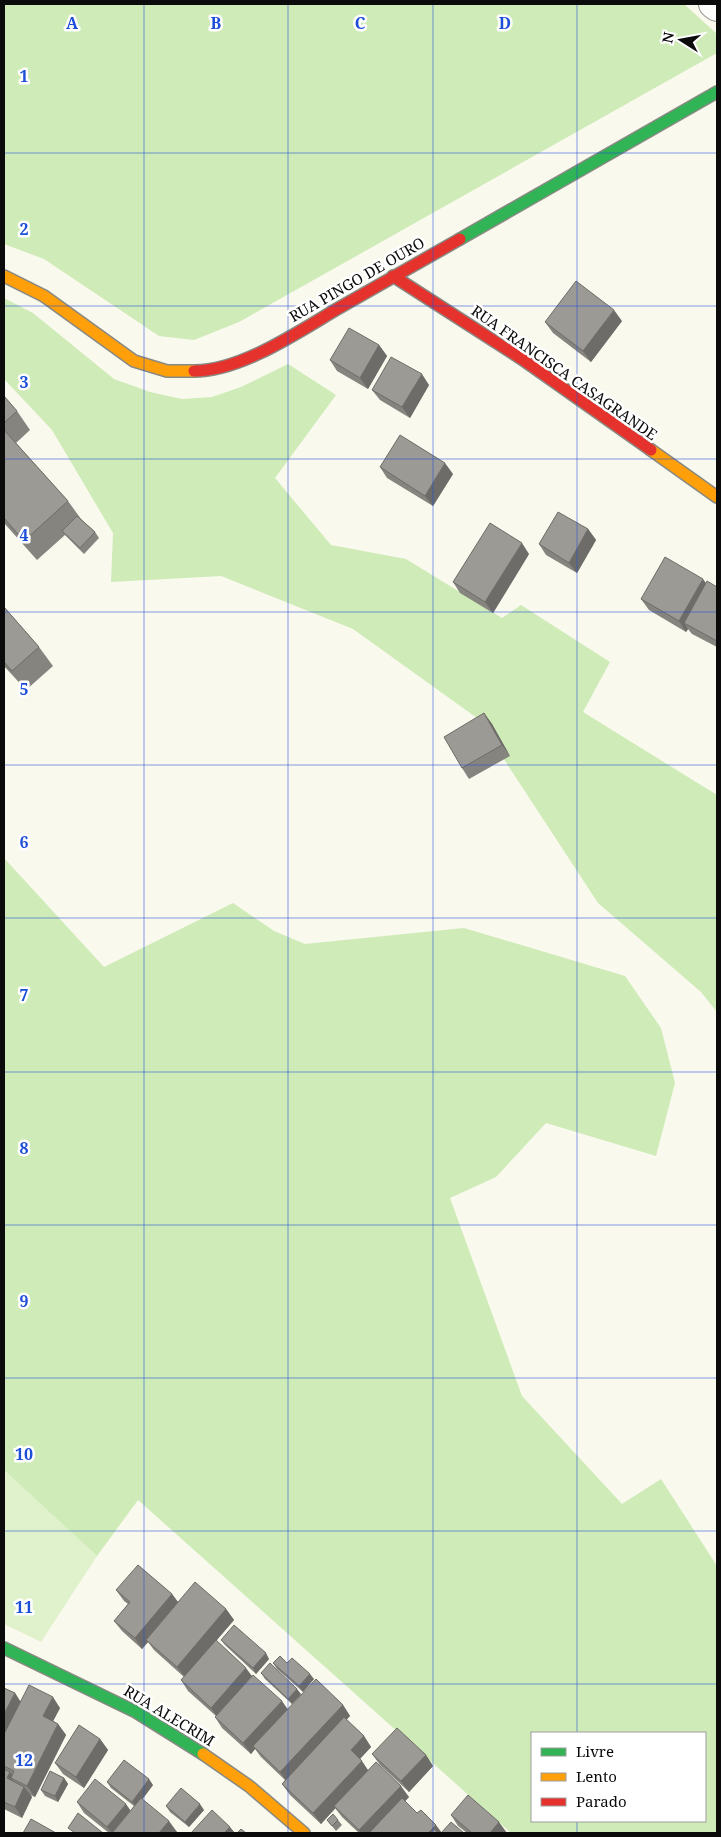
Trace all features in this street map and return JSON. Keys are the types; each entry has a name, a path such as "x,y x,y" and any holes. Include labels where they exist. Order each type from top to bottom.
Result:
{"street":[{"path":"713,4 717,7"},
{"name":"RUA PINGO DE OURO","path":"4,276 44,296 134,361 167,371 201,370 239,362 281,341 717,92"},
{"name":"RUA FRANCISCA CASAGRANDE","path":"392,276 522,360 717,497"},
{"name":"RUA ALECRIM","path":"4,1648 136,1712 198,1750 249,1786 304,1833"}],"green space":[{"path":"4,4 684,4 717,34 717,53 239,322 194,340 159,336 44,259 4,244"},
{"path":"4,298 33,313 114,379 150,392 182,399 212,397 241,387 288,364 336,395 275,478 331,545 406,559 502,618 521,605 610,662 583,712 717,795 717,1012 701,992 598,903 477,718 353,629 221,576 111,582 113,533 52,430 4,379"},
{"path":"4,858 104,967 233,903 274,931 305,944 464,928 625,976 661,1028 675,1083 656,1156 546,1123 496,1177 450,1198 522,1396 622,1504 661,1479 717,1566 717,1833 511,1833 138,1500 97,1556 4,1470"},
{"path":"4,1470 97,1556 41,1642 4,1624"}],"building":[{"path":"576,281 614,310 583,351 545,322"},
{"path":"349,328 379,345 360,378 330,360"},
{"path":"391,357 422,374 402,407 372,390"},
{"path":"4,396 17,411 4,423"},
{"path":"4,430 68,501 24,541 4,518"},
{"path":"400,435 445,463 425,496 380,467"},
{"path":"558,512 588,529 569,563 539,544"},
{"path":"77,516 95,532 80,548 62,531"},
{"path":"490,523 522,543 485,602 453,582"},
{"path":"665,557 703,579 679,621 641,599"},
{"path":"707,581 717,587 717,641 684,623"},
{"path":"4,607 39,647 12,671 4,662"},
{"path":"484,713 502,745 462,768 444,737"},
{"path":"138,1565 172,1594 135,1638 114,1621 130,1602 116,1590"},
{"path":"195,1582 226,1609 177,1667 146,1640"},
{"path":"234,1625 266,1653 253,1668 221,1640"},
{"path":"216,1640 246,1668 211,1708 181,1680"},
{"path":"280,1656 287,1663 292,1658 310,1674 299,1686 273,1663"},
{"path":"270,1663 297,1689 288,1699 261,1673"},
{"path":"253,1675 282,1701 243,1743 215,1717"},
{"path":"316,1679 343,1705 280,1772 253,1746"},
{"path":"29,1685 53,1697 43,1716 58,1724 27,1786 11,1778 14,1771 4,1766 4,1734"},
{"path":"4,1688 15,1693 4,1714"},
{"path":"344,1717 364,1736 351,1750 362,1761 313,1813 282,1784"},
{"path":"79,1725 100,1739 76,1777 55,1763"},
{"path":"397,1728 426,1755 401,1781 372,1754"},
{"path":"124,1760 149,1779 132,1802 107,1782"},
{"path":"376,1762 401,1786 359,1830 334,1806"},
{"path":"4,1769 10,1772 7,1778 24,1787 15,1807 4,1802"},
{"path":"50,1771 64,1778 55,1796 41,1790"},
{"path":"95,1779 126,1804 107,1827 77,1802"},
{"path":"181,1788 200,1804 185,1822 166,1806"},
{"path":"468,1795 499,1822 490,1833 472,1833 451,1815"},
{"path":"141,1798 169,1821 159,1833 112,1833"},
{"path":"402,1798 417,1813 421,1810 436,1825 428,1833 369,1833"},
{"path":"212,1810 230,1827 224,1833 191,1833"},
{"path":"78,1813 103,1833 75,1833 68,1828"},
{"path":"333,1814 338,1820 332,1826 327,1820"},
{"path":"31,1819 56,1833 23,1833"},
{"path":"451,1822 464,1833 441,1833"},
{"path":"241,1829 246,1833 237,1833"}],"traffic: fast":[{"path":"460,239 717,92"},
{"path":"4,1648 136,1712 203,1754"}],"traffic: slow":[{"path":"4,276 44,296 134,361 167,371 194,371"},
{"path":"651,450 717,497"},
{"path":"203,1754 249,1786 304,1833"}],"traffic: jam":[{"path":"194,371 231,365 268,349 460,239"},
{"path":"393,276 522,359 651,450"}]}
